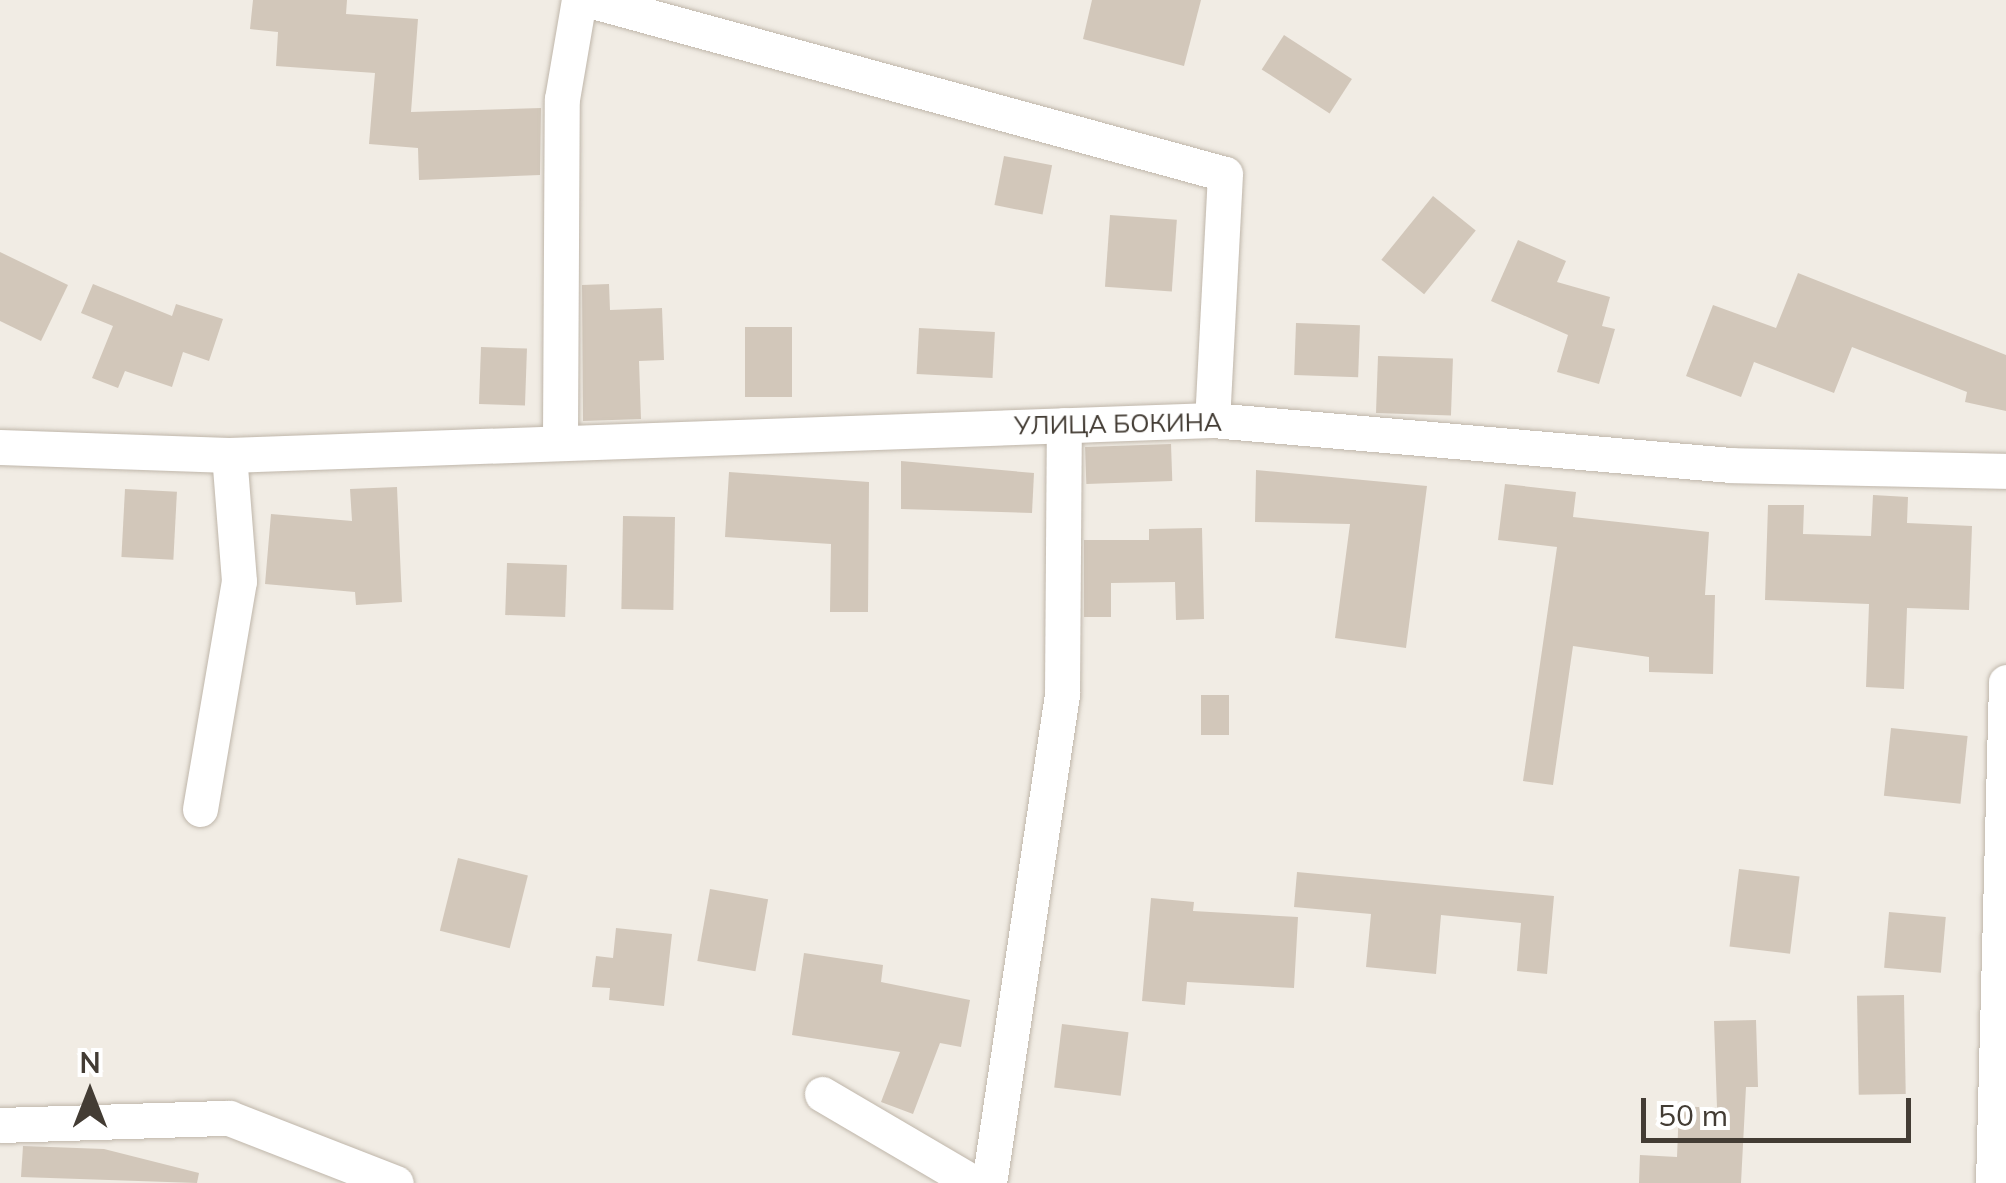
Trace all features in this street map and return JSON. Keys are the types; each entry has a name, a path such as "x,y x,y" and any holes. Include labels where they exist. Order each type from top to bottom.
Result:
{"street":[{"path":"560,438 562,99 579,0"},
{"path":"588,0 1224,174 1212,420"},
{"name":"УЛИЦА БОКИНА","path":"0,447 229,455 560,438 1212,420 1730,466 2006,471"},
{"path":"988,1183 1062,694 1064,425"},
{"path":"200,809 239,580 229,455"},
{"path":"1993,1183 2006,682"},
{"path":"822,1094 974,1183"},
{"path":"0,1125 229,1118 396,1183"}],"building":[{"path":"253,0 347,0 346,14 418,19 411,112 541,108 540,175 419,180 418,148 369,144 375,73 276,66 278,32 250,29"},
{"path":"1092,0 1201,0 1184,66 1083,39"},
{"path":"1284,35 1352,79 1330,114 1262,69"},
{"path":"1004,156 1052,165 1043,214 994,205"},
{"path":"1433,196 1476,231 1424,294 1381,260"},
{"path":"1110,215 1177,220 1172,291 1105,287"},
{"path":"1518,240 1566,261 1557,282 1610,297 1602,326 1615,329 1599,384 1557,372 1568,335 1491,301"},
{"path":"0,252 68,285 41,341 0,321"},
{"path":"1798,273 2006,355 2006,411 1965,402 1967,392 1852,347 1834,393 1754,362 1741,397 1686,376 1713,305 1776,328"},
{"path":"93,284 172,316 176,304 223,319 209,361 183,352 172,387 125,371 118,388 92,378 113,326 81,313"},
{"path":"609,284 610,310 662,308 664,360 639,361 641,419 583,421 582,285"},
{"path":"1296,323 1360,325 1358,377 1294,375"},
{"path":"745,327 792,327 792,397 745,397"},
{"path":"919,328 995,332 992,378 917,374"},
{"path":"481,347 527,349 525,406 479,404"},
{"path":"1378,356 1453,359 1451,416 1376,413"},
{"path":"1171,444 1172,481 1086,484 1085,447"},
{"path":"901,461 1034,473 1032,513 901,509"},
{"path":"1256,470 1427,486 1406,648 1335,638 1350,524 1255,522"},
{"path":"729,472 869,482 868,612 830,612 831,544 725,537"},
{"path":"1505,484 1576,492 1573,517 1709,532 1705,595 1715,595 1713,674 1649,672 1649,657 1573,646 1553,785 1523,781 1557,547 1498,540"},
{"path":"397,487 402,602 356,605 355,592 265,584 271,514 352,521 350,489"},
{"path":"125,489 177,492 173,560 121,557"},
{"path":"1873,495 1908,497 1907,523 1972,526 1969,610 1907,608 1904,689 1866,687 1869,604 1765,600 1768,505 1804,505 1803,534 1871,536"},
{"path":"623,516 675,517 673,610 621,609"},
{"path":"1202,528 1204,619 1176,620 1175,582 1111,583 1111,617 1084,617 1084,540 1149,540 1149,529"},
{"path":"507,563 567,565 565,617 505,615"},
{"path":"1201,695 1229,695 1229,735 1201,735"},
{"path":"1891,728 1968,736 1960,804 1884,796"},
{"path":"458,858 528,875 510,948 440,931"},
{"path":"1739,869 1800,876 1790,954 1729,946"},
{"path":"1297,872 1554,896 1547,974 1517,971 1521,923 1441,915 1436,974 1366,967 1371,914 1294,907"},
{"path":"710,889 768,899 755,971 697,961"},
{"path":"1151,898 1194,902 1193,911 1298,917 1294,988 1187,982 1185,1005 1142,1001"},
{"path":"1889,912 1946,917 1941,973 1884,968"},
{"path":"616,928 672,934 664,1006 609,1000 610,988 592,987 596,956 613,958"},
{"path":"804,953 883,965 881,982 970,1000 961,1047 940,1043 913,1114 881,1102 900,1052 792,1035"},
{"path":"1904,995 1906,1094 1859,1095 1857,996"},
{"path":"1756,1020 1758,1087 1746,1087 1741,1183 1639,1183 1640,1155 1677,1157 1679,1106 1717,1108 1714,1021"},
{"path":"1062,1024 1129,1032 1121,1096 1054,1088"},
{"path":"23,1146 104,1149 199,1173 197,1183 21,1177"}]}
